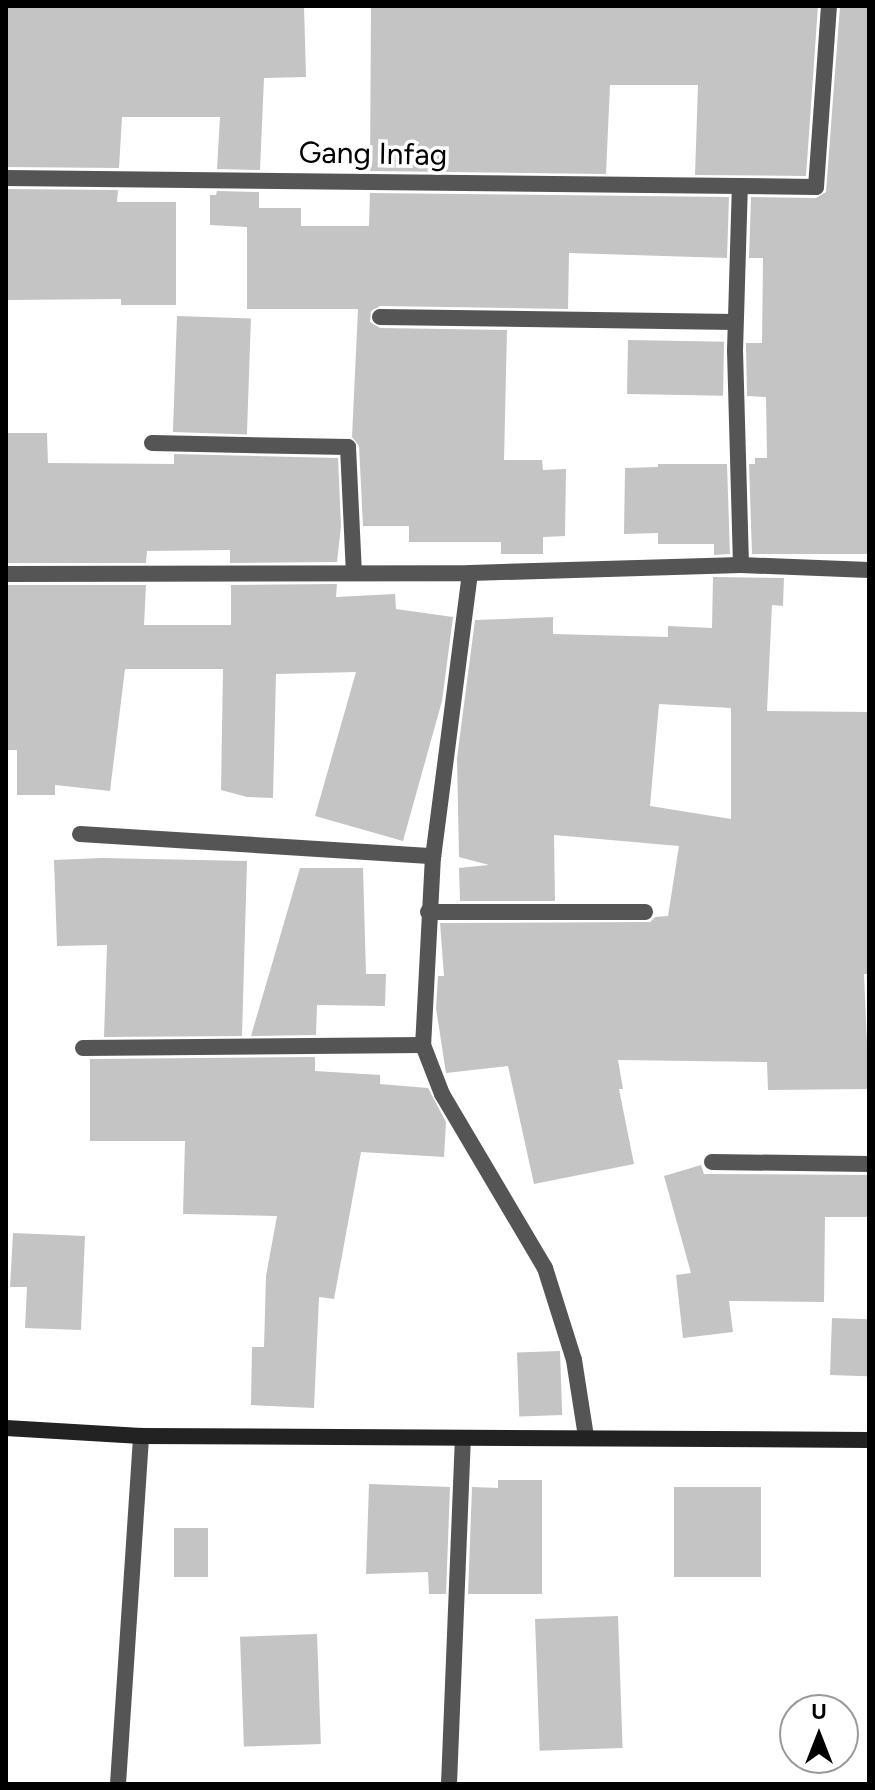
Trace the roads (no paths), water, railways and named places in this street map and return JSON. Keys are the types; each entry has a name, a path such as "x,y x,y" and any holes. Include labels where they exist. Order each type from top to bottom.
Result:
{"street":[{"name":"Gang Infag","path":"6,178 816,187 829,6"},
{"path":"740,186 735,322 741,565"},
{"path":"380,317 735,322"},
{"path":"152,443 348,447 354,573"},
{"path":"6,574 470,573 741,565 869,570"},
{"path":"470,573 433,856 423,1045 442,1094 545,1268 574,1360 586,1437"},
{"path":"80,834 433,856"},
{"path":"428,912 645,912"},
{"path":"83,1048 423,1045"},
{"path":"712,1162 869,1164"},
{"path":"6,1428 141,1436 869,1440"},
{"path":"118,1784 141,1436"},
{"path":"449,1784 463,1439"}]}
